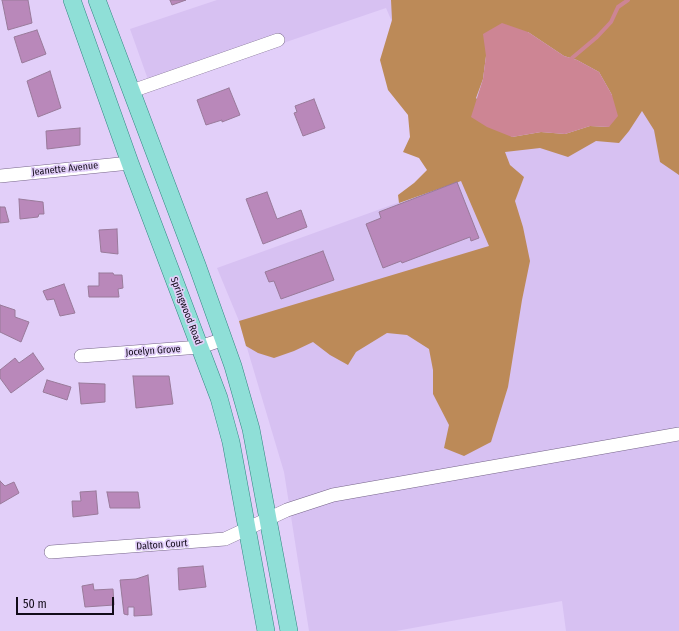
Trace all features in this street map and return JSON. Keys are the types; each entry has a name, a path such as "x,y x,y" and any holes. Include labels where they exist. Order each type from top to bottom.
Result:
{"main road":[{"name":"Springwood Road","path":"72,0 130,163 219,398 231,442 266,631"},
{"path":"97,0 234,366 251,429 288,631"}],"street":[{"path":"132,91 278,40"},
{"name":"Jeanette Avenue","path":"0,176 130,163"},
{"name":"Jocelyn Grove","path":"81,356 200,347 224,339"},
{"name":"Dalton Court","path":"51,552 225,539 287,510 333,495 679,434"}],"shaded area":[{"path":"217,0 679,0 679,631 566,631 562,601 396,631 309,631 284,472 239,321 217,268 461,180 386,8 151,88 130,29"},
{"path":"391,0 679,0 679,175 660,162 654,130 642,111 619,143 596,141 568,157 540,148 505,152 510,165 524,177 515,201 523,227 530,261 508,387 491,442 464,456 444,448 449,425 433,394 433,370 429,349 407,335 387,333 356,352 348,365 330,355 313,342 274,358 258,353 246,346 239,321 489,246 461,181 399,203 398,195 414,183 427,170 419,158 403,152 410,137 408,115 388,90 380,60 392,20","holes":["528,32 564,56 577,60 599,72 612,95 609,127 590,126 565,134 541,132 512,137 476,98 483,79 486,56"]},
{"path":"502,23 528,32 564,56 577,60 599,72 612,95 618,116 609,127 590,126 565,134 541,132 512,137 487,127 471,117 483,79 486,56 483,34"}],"building":[{"path":"2,0 28,0 32,23 8,30"},
{"path":"170,0 186,0 172,5"},
{"path":"37,30 46,54 22,63 14,37"},
{"path":"50,71 61,108 38,117 27,81"},
{"path":"229,88 240,115 222,122 222,120 206,125 197,100"},
{"path":"314,99 325,128 303,136 294,113 297,112 295,106"},
{"path":"80,128 80,145 47,149 46,131"},
{"path":"457,182 479,238 471,241 470,237 402,263 401,261 383,268 366,224 381,218 379,212"},
{"path":"267,192 277,219 301,210 307,227 263,244 246,199"},
{"path":"19,199 43,202 44,214 39,214 38,217 20,219"},
{"path":"0,207 5,207 9,222 0,223"},
{"path":"117,229 118,254 101,252 99,230"},
{"path":"323,251 334,280 281,299 274,281 269,282 265,272"},
{"path":"99,273 113,273 114,275 122,275 123,288 118,289 119,297 89,297 88,286 99,286"},
{"path":"64,284 75,313 60,316 54,299 47,300 43,291"},
{"path":"0,305 15,310 15,317 29,322 21,342 0,332"},
{"path":"33,353 44,369 11,393 0,378 0,370 15,358 19,363"},
{"path":"133,376 169,376 173,404 136,408"},
{"path":"47,380 71,387 67,400 43,392"},
{"path":"79,383 105,384 105,402 81,404"},
{"path":"0,481 5,486 14,482 19,493 0,504"},
{"path":"96,491 98,514 73,517 72,501 81,501 80,492"},
{"path":"107,492 138,492 140,508 110,508"},
{"path":"203,566 206,587 179,590 178,568"},
{"path":"148,575 152,615 134,616 134,607 128,607 128,615 124,614 120,580 136,579"},
{"path":"93,584 94,590 113,589 114,605 85,607 82,586"}],"waterway":[{"path":"572,58 597,37 611,22 618,7 628,0"}]}
